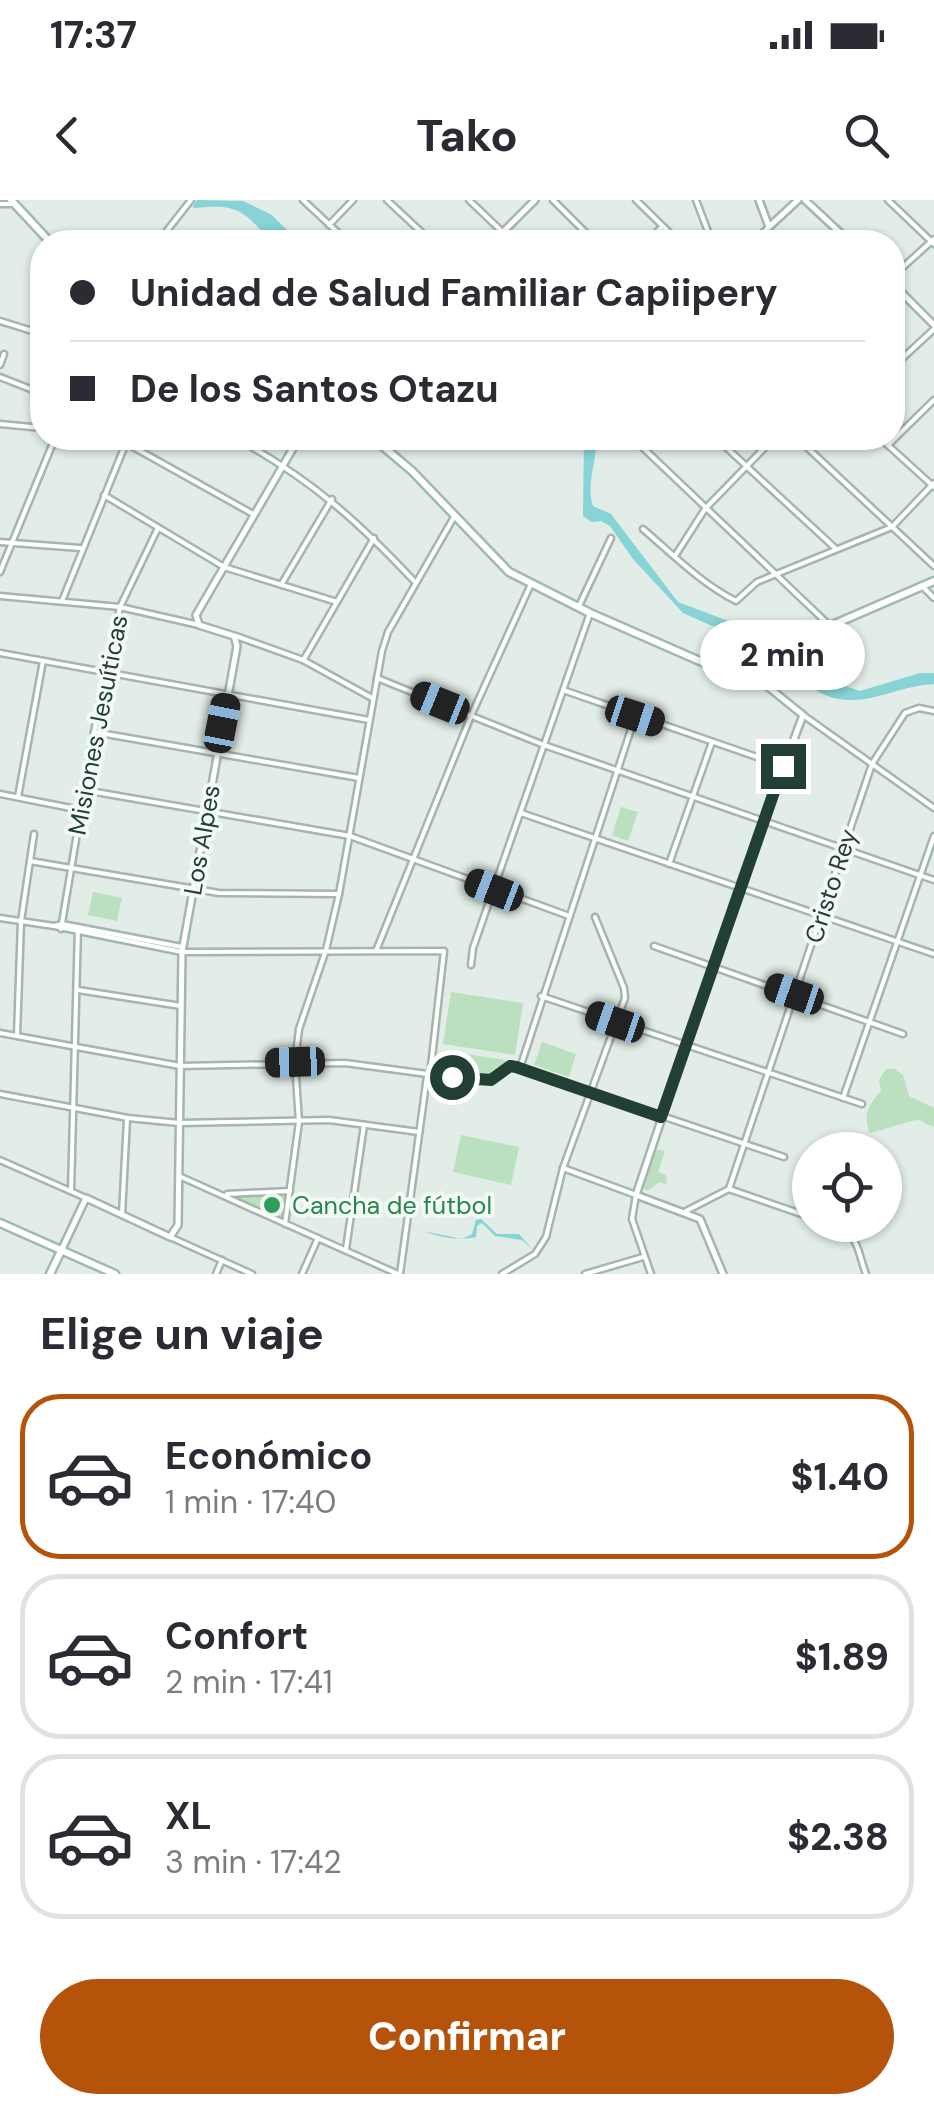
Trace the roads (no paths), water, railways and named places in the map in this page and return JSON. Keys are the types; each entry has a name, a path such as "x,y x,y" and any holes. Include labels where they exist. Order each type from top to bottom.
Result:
{"main road":[{"path":"12,202 39,230"},
{"path":"387,450 412,471 496,561 590,613 686,657 713,664 740,665 934,581"},
{"path":"0,1223 114,1274"},
{"path":"50,1274 60,1251"}],"street":[{"path":"167,230 191,200"},
{"path":"303,200 335,230"},
{"path":"329,225 353,200"},
{"path":"388,200 419,230"},
{"path":"469,200 500,230"},
{"path":"506,230 535,200"},
{"path":"553,200 583,230"},
{"path":"636,200 665,230"},
{"path":"696,200 707,230"},
{"path":"759,200 769,226"},
{"path":"765,230 801,200 836,230"},
{"path":"888,200 933,241 905,268"},
{"path":"0,204 12,202"},
{"path":"659,230 662,227"},
{"path":"905,295 934,327 905,355"},
{"path":"0,321 30,330"},
{"path":"0,365 4,354"},
{"path":"0,377 30,389"},
{"path":"905,428 934,400"},
{"path":"0,424 30,427"},
{"path":"0,572 50,450"},
{"path":"62,602 123,450"},
{"path":"144,450 254,515"},
{"path":"258,450 332,499 415,582"},
{"path":"199,626 196,615 292,450"},
{"path":"644,450 828,624"},
{"path":"728,450 835,548"},
{"path":"674,556 705,508 762,450"},
{"path":"809,450 934,566"},
{"path":"643,529 686,569 736,601 753,585 775,574 892,527 933,485 894,450"},
{"path":"104,495 224,567 337,602"},
{"path":"280,586 332,499"},
{"path":"285,1224 299,1122 295,1062 299,1029 326,950 339,894 376,678 388,632 454,517"},
{"name":"Misiones Jesuíticas","path":"61,926 120,607 158,528"},
{"path":"303,660 374,538"},
{"path":"579,607 611,538"},
{"path":"0,542 82,548"},
{"path":"376,951 471,716 532,584"},
{"path":"922,586 934,598"},
{"path":"0,596 120,607 199,626 303,660 372,698"},
{"path":"471,965 473,948 590,613"},
{"name":"Los Alpes","path":"170,1237 178,1225 184,950 237,646 234,636"},
{"path":"0,654 369,720"},
{"path":"18,797 43,661"},
{"path":"740,665 934,808"},
{"path":"376,678 544,744 934,880"},
{"path":"563,690 783,766"},
{"name":"Cristo Rey","path":"730,1188 872,764 905,713 919,708 934,712"},
{"path":"651,1274 632,1219 636,1194 739,888 803,715"},
{"path":"520,1068 635,716"},
{"path":"94,732 359,778"},
{"path":"669,864 712,742"},
{"path":"84,790 350,836 569,916"},
{"path":"0,794 81,810"},
{"path":"521,813 934,954"},
{"path":"17,1036 21,921 34,834"},
{"path":"843,1098 934,836"},
{"path":"30,861 194,890 339,894"},
{"path":"502,1274 536,1254 546,1237 563,1168 626,994 595,917"},
{"path":"0,918 184,950 444,951 399,1274 179,1176"},
{"path":"72,1191 78,929"},
{"path":"654,946 904,1034"},
{"path":"78,990 181,1006"},
{"path":"541,996 862,1104"},
{"path":"0,1034 180,1066 345,1063 480,1081 491,1080 510,1066 784,1158"},
{"path":"0,1094 128,1118 179,1123 329,1120 419,1132"},
{"path":"122,1214 128,1118"},
{"path":"346,1249 364,1124"},
{"path":"0,1160 252,1274"},
{"path":"563,1168 686,1211 705,1224 723,1274"},
{"path":"686,1211 730,1188 792,1211"},
{"path":"222,1194 290,1191"},
{"path":"60,1251 86,1198"},
{"path":"302,1274 318,1238"},
{"path":"855,1242 866,1274"},
{"path":"585,1274 644,1256"},
{"path":"216,1274 222,1260"}],"water":[{"path":"197,200 243,201 272,215 287,230 261,230 232,209 192,207"},
{"path":"584,450 595,450 590,488 593,506 611,514 678,602 739,625 760,627 779,640 769,645 758,636 712,626 683,613 633,559 610,526 583,516"},
{"path":"785,649 798,658 807,673 860,691 920,673 934,673 934,684 861,699 832,697 814,689 776,652"},
{"path":"481,1219 497,1234 519,1234 533,1250 522,1240 495,1236 482,1223 477,1226 476,1237 463,1239 472,1234 476,1220"}],"place":[{"name":"Cancha de fútbol","path":"272,1205"}]}
